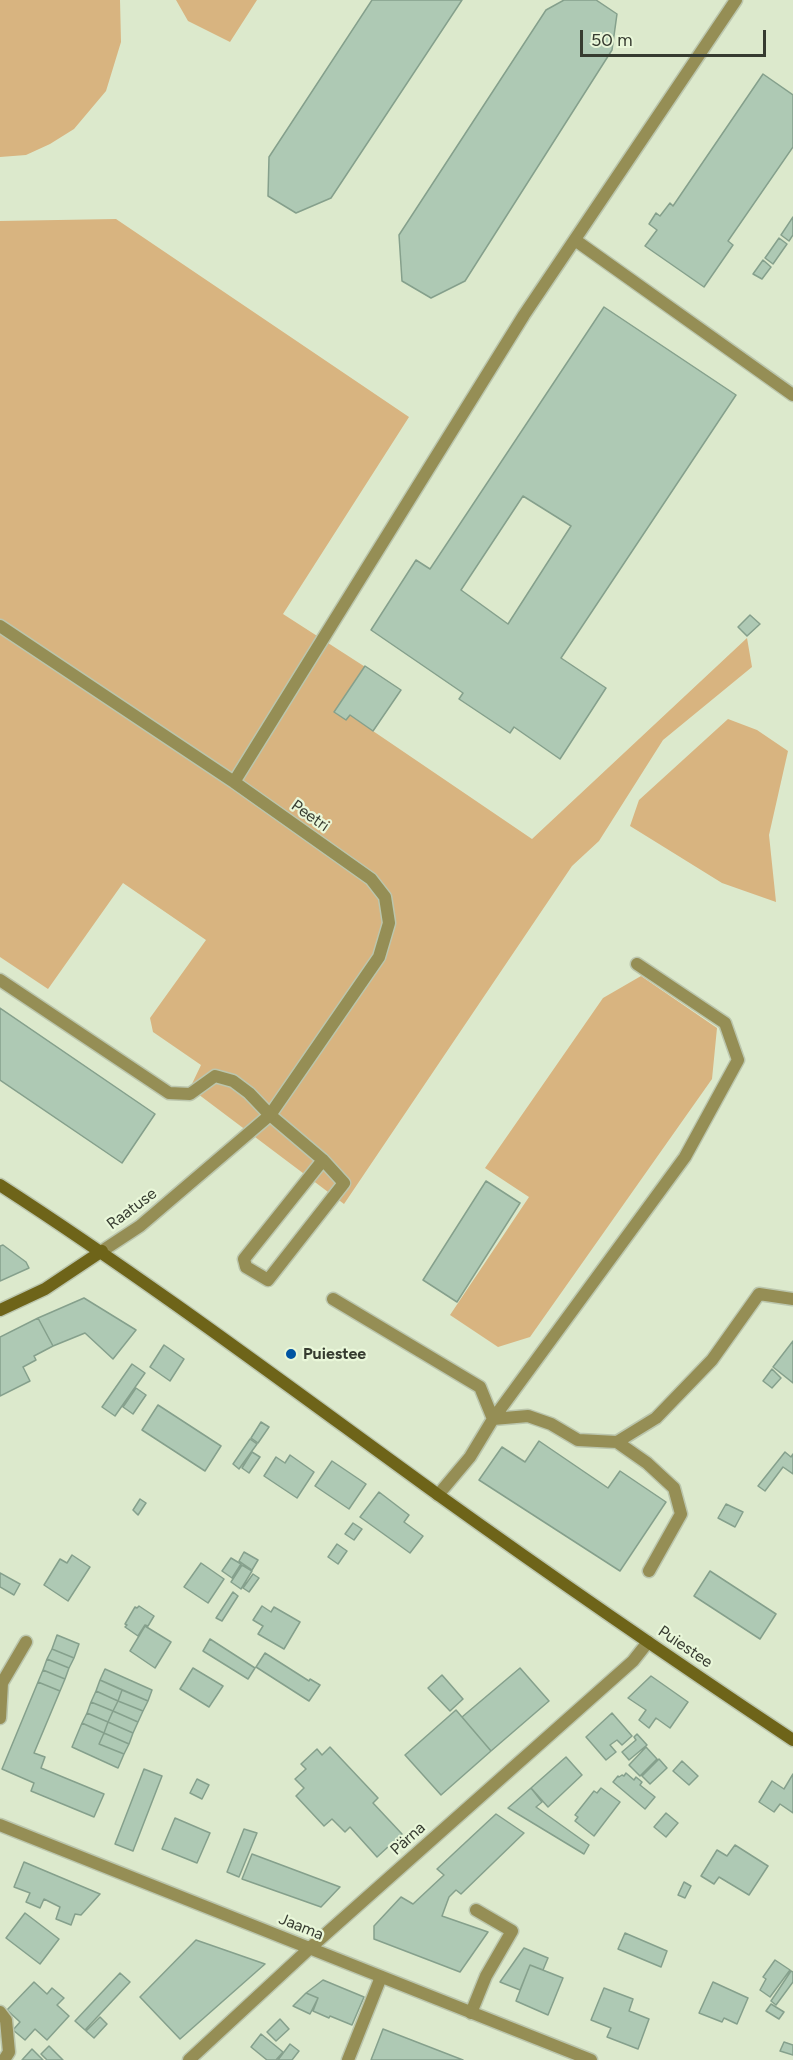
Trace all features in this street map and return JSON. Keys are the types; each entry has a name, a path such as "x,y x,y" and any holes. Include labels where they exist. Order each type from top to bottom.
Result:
{"main road":[{"name":"Puiestee","path":"0,1185 102,1251 438,1495 793,1740"},
{"name":"Raatuse","path":"0,1310 45,1289 102,1251"}],"street":[{"path":"234,782 525,315 736,0"},
{"path":"575,240 793,395"},
{"name":"Peetri","path":"0,626 234,782 371,879 385,897 389,923 378,957 270,1114"},
{"path":"438,1495 470,1457 493,1419 685,1157 738,1060 725,1023 638,964"},
{"path":"0,980 169,1093 190,1094 215,1076 233,1081 249,1093 323,1161 344,1183 268,1280 246,1267 244,1259 323,1161"},
{"name":"Raatuse","path":"102,1251 140,1226 270,1114"},
{"path":"617,1442 656,1418 712,1360 759,1294 793,1299"},
{"path":"333,1299 480,1387 493,1419"},
{"path":"493,1419 528,1416 550,1424 578,1440 617,1442 647,1463 674,1488 681,1514 649,1571"},
{"path":"0,1718 2,1683 26,1642"},
{"name":"Pärna","path":"189,2060 310,1948 633,1661 648,1642"},
{"name":"Jaama","path":"0,1825 591,2060"},
{"path":"471,2013 486,1976 512,1931 477,1910"},
{"path":"348,2060 381,1977"},
{"path":"0,2012 6,2020 9,2052 4,2060"}],"shaded area":[{"path":"0,0 120,0 121,42 106,91 74,129 26,155 0,157"},
{"path":"176,0 257,0 230,42 188,21"},
{"path":"116,219 409,417 283,614 401,690 373,731 532,839 747,638 752,667 663,740 599,841 572,866 344,1204 190,1088 201,1065 153,1032 150,1018 206,940 123,883 48,989 0,957 0,221"},
{"path":"728,719 757,730 788,751 769,835 776,902 722,883 630,826 639,800"},
{"path":"641,976 717,1028 712,1079 530,1337 498,1347 450,1315 529,1197 485,1168 603,998"}],"building":[{"path":"372,0 462,0 331,198 296,213 268,196 269,157"},
{"path":"564,0 596,0 617,14 612,50 465,281 431,298 402,281 399,235 546,10"},
{"path":"763,74 793,95 793,147 728,241 733,245 704,287 645,246 657,230 649,224 656,213 660,216 670,203 673,206"},
{"path":"793,217 793,235 789,241 781,235"},
{"path":"779,238 787,244 773,264 765,258"},
{"path":"763,260 771,267 762,279 753,274"},
{"path":"604,307 736,395 561,658 606,688 560,759 514,727 510,733 459,699 463,693 371,630 416,560 430,569","holes":["523,496 571,526 508,624 461,590"]},
{"path":"750,615 760,624 747,636 738,627"},
{"path":"365,666 401,690 373,731 350,715 346,720 334,712"},
{"path":"0,1008 155,1114 122,1163 0,1080"},
{"path":"486,1181 520,1203 457,1302 423,1280"},
{"path":"3,1245 26,1262 29,1268 0,1281 0,1246"},
{"path":"84,1298 136,1330 113,1359 85,1333 53,1346 38,1318"},
{"path":"38,1318 53,1346 34,1356 36,1360 23,1367 30,1381 0,1396 0,1337"},
{"path":"793,1341 793,1383 773,1367"},
{"path":"164,1345 184,1359 170,1381 150,1367"},
{"path":"132,1364 145,1373 115,1416 102,1407"},
{"path":"772,1369 781,1378 772,1388 763,1381"},
{"path":"136,1388 146,1395 133,1414 123,1407"},
{"path":"158,1405 221,1446 205,1471 142,1430"},
{"path":"261,1422 269,1427 258,1443 251,1438"},
{"path":"250,1439 257,1444 239,1469 233,1464"},
{"path":"539,1441 608,1488 620,1471 666,1502 620,1571 479,1480 502,1447 525,1462"},
{"path":"252,1452 260,1457 249,1473 242,1468"},
{"path":"785,1452 791,1457 793,1454 793,1474 783,1467 765,1491 758,1486"},
{"path":"290,1455 314,1472 297,1498 264,1476 276,1457 285,1463"},
{"path":"332,1461 366,1484 349,1509 315,1486"},
{"path":"379,1492 409,1515 404,1522 423,1536 410,1553 360,1517"},
{"path":"140,1499 146,1503 138,1515 133,1510"},
{"path":"726,1504 743,1512 735,1527 718,1518"},
{"path":"353,1523 362,1529 354,1540 345,1534"},
{"path":"337,1544 347,1551 338,1564 328,1557"},
{"path":"244,1552 258,1560 252,1570 239,1561"},
{"path":"72,1555 90,1567 68,1601 44,1585 60,1559 67,1563"},
{"path":"231,1558 241,1564 232,1578 222,1571"},
{"path":"201,1563 224,1579 208,1603 184,1587"},
{"path":"242,1565 252,1571 241,1589 231,1582"},
{"path":"710,1571 776,1614 760,1639 694,1596"},
{"path":"0,1573 20,1584 14,1595 0,1587"},
{"path":"253,1574 259,1578 249,1592 243,1588"},
{"path":"233,1592 238,1596 222,1621 216,1618"},
{"path":"139,1606 154,1616 138,1636 125,1627 127,1625 125,1624 135,1607"},
{"path":"262,1606 271,1612 274,1607 300,1622 284,1649 258,1634 263,1626 253,1620"},
{"path":"145,1626 171,1642 155,1668 130,1651"},
{"path":"57,1635 79,1644 74,1658 52,1649"},
{"path":"210,1639 255,1668 248,1679 203,1651"},
{"path":"52,1649 74,1658 69,1668 47,1659"},
{"path":"265,1653 309,1681 310,1679 320,1685 309,1701 256,1667"},
{"path":"47,1659 69,1668 65,1679 43,1670"},
{"path":"193,1668 223,1686 209,1707 180,1689"},
{"path":"520,1668 549,1701 491,1751 462,1717"},
{"path":"105,1669 152,1690 148,1701 100,1680"},
{"path":"43,1670 65,1679 60,1691 38,1682"},
{"path":"442,1675 463,1699 450,1711 428,1688"},
{"path":"651,1676 688,1702 670,1728 656,1718 649,1728 639,1720 646,1710 628,1698"},
{"path":"100,1680 122,1690 118,1701 96,1691"},
{"path":"38,1682 60,1691 34,1753 45,1757 41,1768 104,1794 94,1817 31,1791 34,1783 2,1769"},
{"path":"122,1690 148,1701 143,1711 118,1701"},
{"path":"96,1691 118,1701 113,1711 91,1702"},
{"path":"118,1701 143,1711 138,1722 113,1711"},
{"path":"91,1702 113,1711 108,1722 87,1713"},
{"path":"456,1710 491,1751 441,1795 405,1755"},
{"path":"113,1711 138,1722 133,1733 108,1722"},
{"path":"87,1713 108,1722 104,1733 82,1723"},
{"path":"612,1713 632,1736 622,1745 617,1740 610,1745 616,1752 606,1760 586,1737"},
{"path":"108,1722 133,1733 129,1744 104,1733"},
{"path":"82,1723 104,1733 99,1744 124,1754 118,1768 72,1747"},
{"path":"104,1733 129,1744 124,1754 99,1744"},
{"path":"637,1734 647,1745 629,1760 622,1752 636,1740 634,1737"},
{"path":"330,1747 378,1798 373,1803 402,1834 377,1857 350,1827 345,1832 332,1819 324,1826 296,1796 304,1788 295,1779 306,1769 301,1764 317,1749 322,1755"},
{"path":"646,1747 657,1759 640,1776 629,1765"},
{"path":"566,1757 582,1775 548,1807 531,1788"},
{"path":"659,1759 667,1768 650,1784 642,1776"},
{"path":"682,1761 698,1776 689,1785 673,1771"},
{"path":"144,1769 162,1776 133,1851 115,1844"},
{"path":"626,1773 634,1780 636,1777 642,1782 640,1785 655,1797 645,1809 613,1782 618,1776 624,1776"},
{"path":"793,1774 793,1813 780,1804 774,1812 759,1802 772,1781 784,1789"},
{"path":"197,1779 209,1785 202,1799 190,1793"},
{"path":"531,1788 542,1802 536,1807 589,1845 584,1854 508,1808"},
{"path":"601,1788 620,1802 594,1836 575,1821 578,1817 575,1815 594,1791 597,1793"},
{"path":"666,1813 678,1823 666,1837 654,1827"},
{"path":"496,1814 524,1833 461,1894 456,1890 449,1897 442,1916 488,1932 460,1972 374,1939 374,1926 401,1897 413,1904 444,1875 437,1869"},
{"path":"175,1818 210,1833 197,1863 162,1849"},
{"path":"244,1829 257,1833 239,1877 227,1872"},
{"path":"735,1845 768,1866 749,1895 719,1877 714,1884 701,1876 717,1850 727,1856"},
{"path":"252,1854 340,1887 321,1907 242,1879"},
{"path":"24,1862 100,1894 81,1915 75,1914 71,1925 56,1919 60,1907 44,1899 40,1908 26,1902 30,1893 14,1887"},
{"path":"684,1882 691,1886 685,1898 678,1895"},
{"path":"25,1913 59,1939 40,1964 6,1938"},
{"path":"625,1933 667,1951 661,1967 618,1949"},
{"path":"196,1940 265,1964 180,2039 140,1997"},
{"path":"524,1948 548,1958 543,1970 530,1965 520,1990 500,1982"},
{"path":"775,1960 790,1970 770,1997 760,1990 766,1979 763,1977"},
{"path":"530,1965 563,1978 548,2015 516,2001"},
{"path":"791,1971 793,1982 776,2005 771,2001"},
{"path":"120,1973 130,1982 85,2030 75,2021"},
{"path":"323,1980 364,1997 352,2025 313,2011 318,1998 306,1993"},
{"path":"34,1982 47,1994 52,1988 64,1998 57,2005 69,2016 47,2040 35,2029 25,2040 13,2030 20,2022 7,2010"},
{"path":"713,1982 748,1998 737,2024 724,2018 722,2022 699,2013"},
{"path":"604,1988 633,1999 629,2011 649,2019 638,2049 607,2037 611,2028 591,2020"},
{"path":"306,1993 318,1998 310,2014 293,2006"},
{"path":"771,2004 784,2012 779,2019 766,2011"},
{"path":"100,2017 107,2024 94,2038 86,2031"},
{"path":"280,2019 289,2029 276,2041 267,2032"},
{"path":"383,2029 463,2060 371,2060"},
{"path":"261,2034 283,2052 276,2060 267,2060 251,2047"},
{"path":"784,2042 793,2045 793,2055 780,2051"},
{"path":"290,2044 299,2051 292,2060 278,2060"},
{"path":"49,2046 63,2060 47,2060 41,2054"},
{"path":"32,2049 43,2060 22,2060"}],"place":[{"name":"Puiestee","path":"291,1354"}]}
